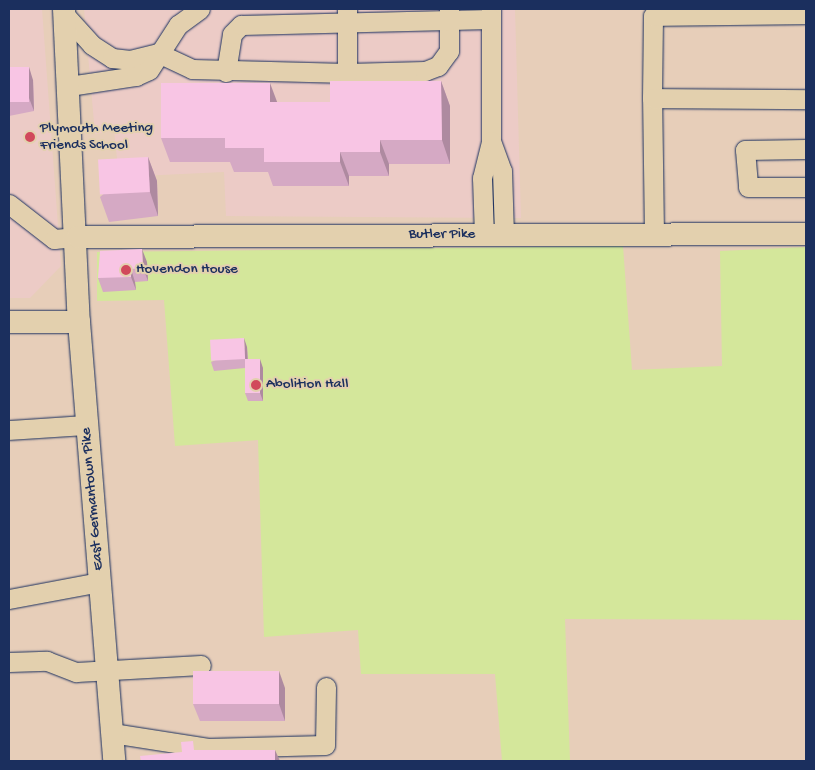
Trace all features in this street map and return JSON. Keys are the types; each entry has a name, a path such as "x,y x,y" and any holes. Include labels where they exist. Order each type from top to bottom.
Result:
{"main road":[{"name":"East Germantown Pike","path":"64,12 78,236 79,322 114,761"},
{"name":"Butler Pike","path":"78,236 806,234"},
{"path":"9,322 79,322"}],"lane":[{"path":"69,86 136,76 149,70 158,53 178,25 200,9"},
{"path":"64,12 92,45 112,58 130,60 158,53 192,69 226,72 347,73 431,70 449,51 449,15"},
{"path":"226,72 232,34 241,26 347,16 491,14 491,142 485,152 482,178 494,235"},
{"path":"654,235 653,16 806,14"},
{"path":"347,16 347,73"},
{"path":"652,98 806,99"},
{"path":"806,148 745,150 748,187 806,187"},
{"path":"9,204 54,239 78,236"},
{"path":"9,430 87,425"},
{"path":"9,599 100,582"},
{"path":"9,662 47,661 76,672 201,665"},
{"path":"112,734 208,748 325,745 326,687"}],"shaded area":[{"name":"Plymouth Meeting Friends School","path":"9,9 42,9 61,266 30,298 9,298"},
{"path":"84,9 515,9 521,218 226,216 224,172 119,177 114,131 95,134"}],"green space":[{"path":"623,246 632,370 722,366 720,251 806,247 806,620 565,619 570,761 502,761 495,674 361,674 358,630 264,637 258,440 175,446 164,300 97,301 97,252"}],"building":[{"path":"9,67 29,67 29,102 9,102"},
{"path":"330,81 441,81 442,140 380,140 380,152 340,152 340,162 264,162 264,148 225,148 225,138 161,138 161,83 270,83 270,102 330,102"},
{"path":"148,157 150,192 100,195 98,160"},
{"path":"142,249 143,268 131,269 131,277 98,278 100,251"},
{"path":"244,338 245,359 211,361 210,340"},
{"path":"245,359 260,359 260,393 245,393"},
{"path":"193,671 279,671 279,704 193,704"},
{"path":"193,741 194,750 275,750 275,761 141,761 140,756 182,752 181,742"}],"place":[{"name":"Plymouth Meeting Friends School","path":"30,137"},
{"name":"Hovendon House","path":"126,270"},
{"name":"Abolition Hall","path":"256,385"}]}
